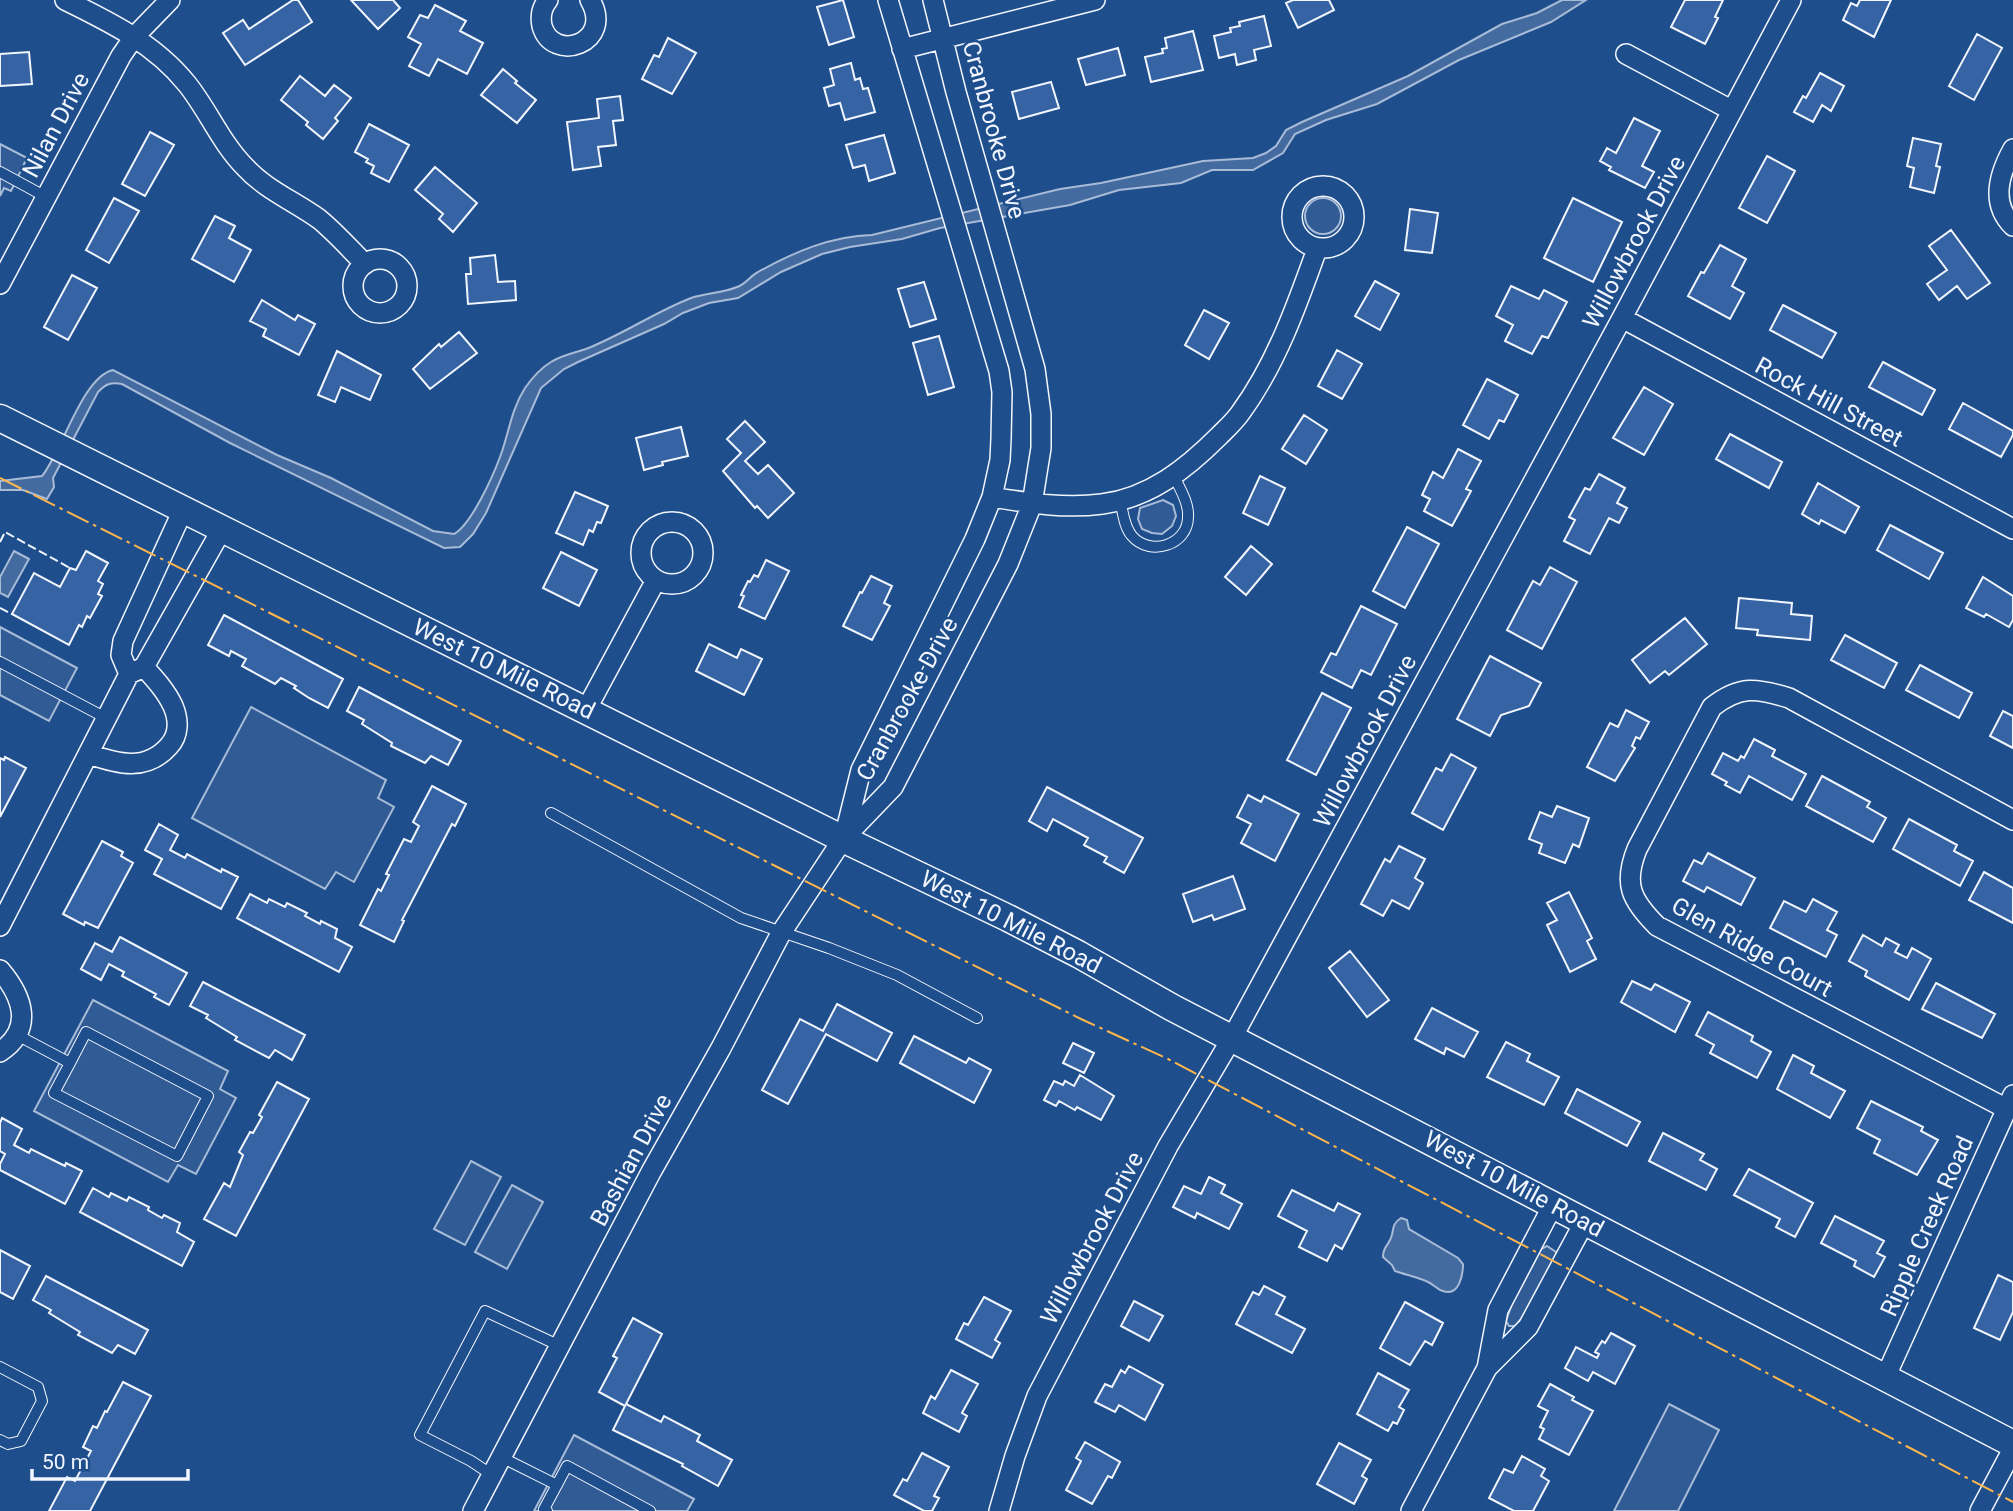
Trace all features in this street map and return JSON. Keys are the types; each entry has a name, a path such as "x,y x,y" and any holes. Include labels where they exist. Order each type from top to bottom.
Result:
{"main road":[{"name":"West 10 Mile Road","path":"0,418 1078,954 1232,1038 2013,1446"}],"street":[{"path":"65,0 134,37 163,58 187,84 224,142 243,165 258,180 319,219 365,264"},
{"name":"Nilan Drive","path":"0,284 104,86 134,37 170,0"},
{"path":"542,2 542,27 548,37 557,44 567,46 578,45 594,31 597,20 590,0"},
{"name":"Cranbrooke Drive","path":"843,839 861,770 975,538 992,497 1000,460 1002,392 996,358 888,0"},
{"name":"Cranbrooke Drive","path":"843,839 893,787 1008,564 1032,504 1041,448 1041,414 1035,369 956,92 933,0"},
{"path":"902,49 1095,0"},
{"name":"Willowbrook Drive","path":"999,1511 1037,1396 1168,1146 1232,1038 1791,0"},
{"path":"1626,54 1731,110"},
{"path":"2013,149 1998,184 1999,204 2013,226"},
{"path":"992,497 1062,507 1120,500 1174,477 1196,460 1241,414 1269,365 1298,302 1317,249"},
{"name":"Rock Hill Street","path":"1622,317 2013,529"},
{"path":"89,754 114,762 140,763 159,758 174,740 178,724 174,708 164,690 136,671 121,655 123,641 183,510"},
{"path":"0,926 106,718 222,529"},
{"path":"586,710 656,580"},
{"name":"Glen Ridge Court","path":"2010,1102 1657,926 1635,901 1630,887 1630,865 1712,707 1724,698 1751,689 1788,698 2013,820"},
{"name":"Bashian Drive","path":"473,1511 651,1172 721,1048 781,933 843,839"},
{"path":"0,970 18,995 22,1017 17,1035 0,1052"},
{"name":"Ripple Creek Road","path":"1885,1378 2010,1102"},
{"path":"1487,1368 1498,1310 1553,1205"},
{"path":"1411,1511 1487,1368 1528,1327 1585,1221"},
{"path":"1980,1511 2013,1446"}],"lane":[{"path":"0,172 46,197"},
{"path":"1120,500 1126,525 1132,536 1144,545 1157,547 1172,543 1181,537 1187,527 1189,515 1174,477"},
{"path":"0,662 106,718"},
{"path":"551,813 741,918 897,975 977,1018"},
{"path":"86,1032 208,1096 177,1156 54,1093 70,1063 86,1032"},
{"path":"17,1035 70,1063"},
{"path":"492,1475 419,1434 485,1311 560,1346"},
{"path":"0,1367 38,1387 42,1401 21,1441 8,1444 0,1440"},
{"path":"501,1457 557,1485"},
{"path":"547,1511 544,1509 568,1466 650,1511"}],"shaded area":[{"path":"1562,0 1586,0 1551,22 1459,60 1377,104 1326,120 1295,134 1283,153 1253,170 1212,170 1181,183 1119,190 1070,205 940,228 902,239 822,254 781,272 738,298 709,303 683,313 578,362 564,369 541,388 486,513 473,534 460,547 444,548 230,443 118,383 108,384 98,392 53,478 54,487 47,499 23,490 0,490 0,481 42,476 82,400 102,376 113,370 277,455 331,478 433,531 454,534 467,521 487,487 500,457 516,405 525,388 540,370 555,360 586,349 691,298 740,286 772,265 827,242 872,235 1060,189 1203,161 1253,158 1276,146 1286,130 1408,76 1502,24 1537,13"},
{"path":"0,144 27,158 11,191 4,188 0,196"},
{"path":"1323,198 1336,203 1341,216 1336,229 1323,234 1310,229 1305,216 1310,203"},
{"path":"1163,500 1173,505 1176,516 1172,526 1162,534 1142,529 1138,519 1140,508"},
{"path":"14,551 29,559 8,597 0,593 0,577"},
{"path":"0,627 77,668 49,721 0,695"},
{"path":"251,707 386,780 378,798 394,807 354,882 336,872 325,889 192,818"},
{"path":"93,1000 228,1071 220,1089 236,1098 196,1174 178,1165 168,1182 34,1111"},
{"path":"471,1161 501,1177 465,1245 434,1229"},
{"path":"512,1185 543,1202 507,1269 475,1252"},
{"path":"1401,1218 1407,1220 1409,1229 1458,1258 1463,1264 1461,1279 1453,1291 1441,1290 1424,1280 1395,1271 1383,1257 1394,1226"},
{"path":"1547,1246 1556,1252 1556,1257 1527,1312 1515,1326 1509,1326 1506,1321 1512,1304 1541,1249"},
{"path":"1669,1404 1719,1430 1678,1511 1614,1511"},
{"path":"574,1435 694,1499 687,1511 534,1511"}],"building":[{"path":"293,0 298,0 312,22 245,65 223,33 243,20 249,29"},
{"path":"351,0 393,0 400,8 378,29"},
{"path":"843,0 854,37 829,45 817,7"},
{"path":"1293,0 1329,0 1334,10 1298,28 1286,3"},
{"path":"1685,0 1723,0 1715,17 1718,18 1705,44 1671,27"},
{"path":"1860,0 1891,0 1874,37 1843,20 1851,3 1857,6"},
{"path":"435,5 466,21 460,31 483,43 467,74 438,59 429,76 409,66 421,44 408,37 420,15 428,18"},
{"path":"1264,16 1271,46 1254,50 1256,60 1237,65 1235,54 1219,58 1214,36 1231,32 1230,28 1240,26 1239,22"},
{"path":"1193,31 1203,70 1151,82 1145,57 1163,53 1162,49 1167,48 1165,38"},
{"path":"1977,34 2002,48 1974,100 1949,86"},
{"path":"668,38 696,53 672,94 642,79 654,55 659,57"},
{"path":"1118,48 1125,75 1086,85 1078,59"},
{"path":"29,52 32,84 0,86 0,54"},
{"path":"851,63 855,80 860,78 863,89 868,88 875,112 845,120 840,103 829,106 824,88 834,85 830,69"},
{"path":"503,69 536,100 517,123 481,95"},
{"path":"1820,73 1844,86 1831,111 1822,105 1813,122 1794,112 1803,96 1806,98"},
{"path":"300,76 325,96 334,85 351,98 335,118 338,121 323,139 306,125 308,122 281,100"},
{"path":"1051,82 1059,108 1019,119 1012,92"},
{"path":"620,96 623,120 613,121 616,145 598,147 601,166 573,170 567,122 599,118 597,99"},
{"path":"1634,118 1660,131 1642,166 1654,172 1645,188 1609,170 1611,167 1600,161 1607,148 1616,153"},
{"path":"369,124 409,145 389,182 371,173 374,166 355,152"},
{"path":"150,132 174,145 145,196 122,184"},
{"path":"884,135 895,173 869,181 865,165 853,168 846,145"},
{"path":"1913,138 1941,144 1936,166 1940,167 1934,193 1910,187 1914,168 1907,166"},
{"path":"1767,156 1795,171 1767,223 1739,208"},
{"path":"435,167 477,203 453,232 439,219 443,214 415,190"},
{"path":"114,198 139,211 109,263 86,250"},
{"path":"1573,198 1622,222 1593,282 1544,258"},
{"path":"1410,209 1438,213 1432,253 1405,250"},
{"path":"215,216 235,226 229,238 251,250 234,282 192,259"},
{"path":"1951,230 1990,283 1967,299 1957,286 1939,300 1927,284 1947,270 1929,246"},
{"path":"1720,245 1746,259 1732,286 1744,293 1730,319 1688,296"},
{"path":"495,255 498,282 515,281 516,300 468,304 466,274 471,274 470,258"},
{"path":"72,275 97,288 68,340 44,327"},
{"path":"1375,281 1399,294 1380,330 1355,316"},
{"path":"924,282 936,319 910,327 898,289"},
{"path":"1511,286 1539,299 1544,290 1567,302 1548,338 1542,336 1532,354 1505,341 1513,325 1496,316"},
{"path":"262,300 295,320 298,315 315,324 299,355 263,336 266,329 250,321"},
{"path":"1783,305 1836,333 1822,358 1770,330"},
{"path":"1204,310 1229,323 1209,359 1185,345"},
{"path":"459,332 477,353 430,389 413,369 439,344 441,347"},
{"path":"939,336 954,387 928,395 913,343"},
{"path":"1337,350 1362,364 1342,399 1318,386"},
{"path":"337,351 381,375 370,400 341,387 335,402 318,395"},
{"path":"1883,362 1935,390 1922,415 1869,387"},
{"path":"1487,379 1518,395 1504,422 1499,420 1489,439 1463,425"},
{"path":"1644,387 1673,404 1644,455 1613,438"},
{"path":"1963,403 2013,431 2001,457 1949,429"},
{"path":"1304,415 1327,430 1306,464 1282,449"},
{"path":"745,421 765,442 745,461 758,474 768,465 794,493 768,518 757,506 755,508 723,471 741,453 727,439"},
{"path":"681,427 688,456 662,462 663,465 644,470 636,438"},
{"path":"1730,434 1782,462 1769,488 1716,459"},
{"path":"1458,449 1481,461 1466,489 1471,491 1452,526 1424,511 1430,499 1422,495 1433,472 1443,478"},
{"path":"1599,474 1625,488 1617,503 1627,508 1619,523 1609,518 1590,554 1564,541 1575,520 1569,517 1585,488 1590,490"},
{"path":"1260,476 1285,488 1268,525 1243,513"},
{"path":"1818,483 1859,507 1845,533 1821,520 1819,524 1802,514"},
{"path":"575,492 608,506 601,523 597,522 593,532 589,530 583,545 556,533"},
{"path":"1890,525 1943,553 1929,579 1877,550"},
{"path":"1407,527 1439,544 1405,608 1373,591"},
{"path":"1251,546 1272,564 1246,595 1225,577"},
{"path":"86,551 108,563 98,581 103,584 98,594 102,596 90,618 87,616 82,627 79,625 69,645 12,614 34,573 60,587 70,568 76,570"},
{"path":"561,552 597,570 579,606 543,588"},
{"path":"766,560 789,571 765,619 739,607 748,581 750,582 754,575 758,577"},
{"path":"1550,567 1577,582 1542,649 1507,630 1533,581 1540,585"},
{"path":"871,576 892,586 884,603 890,606 872,640 843,626"},
{"path":"1983,577 2013,596 2013,620 2009,627 1986,614 1984,617 1966,608"},
{"path":"1739,598 1792,603 1791,614 1812,616 1810,640 1757,635 1758,630 1736,628"},
{"path":"1361,606 1397,624 1371,675 1361,670 1352,688 1321,672 1331,653 1336,655"},
{"path":"224,615 343,679 328,708 281,678 275,684 242,666 246,659 231,651 229,656 208,645"},
{"path":"1685,618 1707,644 1669,675 1665,671 1650,683 1632,660"},
{"path":"1845,635 1897,663 1884,688 1831,660"},
{"path":"709,644 737,658 741,649 762,659 744,695 696,671"},
{"path":"1490,656 1541,683 1529,706 1501,715 1490,736 1457,719"},
{"path":"1920,665 1972,693 1959,718 1906,690"},
{"path":"359,687 461,741 448,765 431,756 425,763 391,746 392,743 362,724 364,720 347,711"},
{"path":"1322,693 1351,708 1316,775 1287,760"},
{"path":"1626,710 1649,722 1640,739 1636,737 1632,746 1635,748 1615,781 1587,767 1610,723 1618,727"},
{"path":"2003,711 2013,716 2013,748 1990,736"},
{"path":"1754,739 1775,750 1772,756 1806,774 1792,800 1749,776 1740,793 1712,774 1723,753 1738,761 1741,756 1744,758"},
{"path":"1451,754 1476,768 1443,830 1412,813 1436,768 1442,771"},
{"path":"5,757 26,768 0,817 0,758 4,760"},
{"path":"1822,776 1870,802 1867,807 1886,818 1873,842 1806,806"},
{"path":"432,786 466,804 455,826 452,824 402,920 404,921 394,942 360,925 378,889 381,891 389,875 386,874 404,839 411,842 419,826 413,822"},
{"path":"1047,787 1143,838 1124,873 1104,862 1107,857 1084,845 1088,838 1053,819 1047,831 1029,821"},
{"path":"1248,795 1261,802 1264,796 1299,814 1275,861 1241,843 1251,824 1237,817"},
{"path":"1557,806 1589,818 1579,847 1573,844 1565,863 1539,853 1542,844 1529,839 1540,812 1552,817"},
{"path":"1909,819 1957,845 1954,851 1973,861 1960,886 1893,849"},
{"path":"159,824 178,835 170,850 185,858 187,854 221,872 222,869 238,877 221,909 154,874 162,859 145,850"},
{"path":"102,841 123,852 121,856 133,863 98,928 85,922 84,925 63,914"},
{"path":"1399,846 1425,859 1415,878 1423,883 1409,909 1392,900 1383,916 1361,904 1385,859 1390,862"},
{"path":"1708,853 1755,878 1741,905 1707,887 1704,892 1683,881 1694,860 1702,864"},
{"path":"1984,872 2013,888 2013,923 1969,900"},
{"path":"1233,876 1245,909 1214,920 1212,915 1193,922 1183,894"},
{"path":"1569,892 1592,938 1587,941 1596,959 1570,972 1547,925 1557,920 1547,903"},
{"path":"250,894 267,903 269,899 285,907 287,903 307,913 305,916 320,924 321,921 337,929 335,938 352,947 339,972 237,918"},
{"path":"1813,899 1837,912 1827,930 1837,935 1826,957 1770,928 1784,901 1806,912"},
{"path":"1863,935 1882,946 1886,938 1899,945 1895,952 1907,958 1912,948 1931,959 1909,1000 1865,976 1867,971 1849,961"},
{"path":"120,937 187,973 169,1005 154,997 156,994 122,976 124,972 109,964 101,980 81,969 95,943 112,952"},
{"path":"1350,951 1389,1000 1367,1017 1329,968"},
{"path":"1632,981 1651,990 1655,984 1690,1002 1675,1032 1621,1002"},
{"path":"203,982 305,1035 292,1060 275,1050 269,1058 235,1040 237,1037 206,1018 208,1015 190,1006"},
{"path":"1936,983 1995,1014 1982,1038 1922,1009"},
{"path":"837,1004 892,1033 877,1061 826,1034 788,1104 762,1090 800,1019 823,1031"},
{"path":"1432,1008 1478,1032 1464,1057 1446,1048 1444,1054 1415,1039"},
{"path":"1708,1012 1753,1036 1751,1041 1771,1052 1757,1078 1710,1053 1714,1045 1696,1035"},
{"path":"914,1036 966,1063 969,1058 991,1070 974,1103 900,1063"},
{"path":"1506,1042 1530,1054 1527,1061 1559,1077 1544,1105 1487,1077"},
{"path":"1073,1043 1094,1053 1084,1073 1063,1063"},
{"path":"1793,1055 1814,1066 1811,1073 1845,1091 1830,1118 1777,1089"},
{"path":"1080,1075 1114,1096 1101,1120 1077,1107 1075,1110 1059,1101 1056,1106 1044,1100 1054,1081 1063,1085 1065,1081 1074,1086"},
{"path":"277,1082 309,1099 236,1236 204,1219 224,1183 230,1187 243,1155 239,1152 262,1117 259,1115"},
{"path":"1577,1089 1640,1122 1627,1146 1565,1113"},
{"path":"1871,1101 1923,1127 1921,1131 1938,1140 1917,1175 1874,1153 1880,1140 1857,1128"},
{"path":"2,1118 22,1129 14,1145 29,1153 31,1149 65,1166 66,1163 82,1171 65,1204 0,1170 5,1154 0,1151"},
{"path":"1663,1133 1704,1154 1700,1160 1717,1169 1706,1190 1649,1161"},
{"path":"1749,1169 1813,1203 1795,1237 1776,1227 1780,1219 1734,1195"},
{"path":"1209,1177 1225,1185 1221,1193 1242,1204 1229,1229 1197,1213 1195,1218 1173,1207 1184,1186 1201,1194"},
{"path":"93,1188 109,1197 111,1193 127,1201 129,1197 149,1207 148,1210 162,1218 164,1215 180,1223 177,1232 194,1242 182,1266 80,1212"},
{"path":"1292,1190 1334,1211 1338,1203 1360,1214 1342,1249 1335,1245 1327,1261 1299,1247 1307,1231 1278,1216"},
{"path":"1835,1216 1884,1241 1877,1253 1885,1257 1874,1277 1854,1266 1856,1261 1821,1243"},
{"path":"0,1250 30,1266 13,1299 0,1292"},
{"path":"1998,1275 2013,1282 2013,1312 2000,1340 1974,1328"},
{"path":"46,1276 148,1330 135,1354 118,1345 112,1353 78,1335 80,1332 33,1300"},
{"path":"1264,1286 1285,1297 1276,1314 1305,1329 1292,1353 1236,1324 1253,1292 1259,1295"},
{"path":"984,1297 1011,1311 995,1340 1000,1343 992,1358 956,1339 964,1323 968,1325"},
{"path":"1134,1301 1163,1316 1149,1341 1121,1326"},
{"path":"1405,1302 1443,1323 1432,1345 1425,1341 1410,1365 1380,1348"},
{"path":"633,1318 662,1334 626,1404 661,1422 664,1416 700,1435 697,1441 732,1460 718,1486 682,1466 683,1464 613,1430 625,1406 599,1392 617,1358 613,1356"},
{"path":"1611,1333 1635,1346 1615,1384 1593,1372 1588,1381 1565,1368 1576,1347 1597,1358 1599,1354 1595,1352"},
{"path":"1129,1366 1163,1385 1145,1420 1119,1405 1115,1412 1095,1402 1105,1384 1112,1387 1121,1370 1125,1373"},
{"path":"951,1370 978,1384 962,1413 967,1416 959,1432 923,1413 931,1396 935,1399"},
{"path":"1378,1373 1409,1390 1399,1407 1404,1410 1397,1424 1393,1422 1388,1431 1357,1414"},
{"path":"123,1382 151,1396 90,1511 49,1511 67,1477 75,1481 91,1451 83,1447 93,1426 97,1428"},
{"path":"1550,1384 1593,1411 1569,1455 1539,1439 1544,1429 1540,1427 1548,1411 1538,1406"},
{"path":"1085,1442 1120,1462 1112,1478 1108,1476 1092,1504 1066,1490 1081,1461 1076,1458"},
{"path":"1339,1443 1371,1460 1362,1476 1367,1479 1354,1504 1317,1484"},
{"path":"922,1453 949,1467 934,1496 939,1498 932,1511 924,1511 894,1495 903,1479 907,1481"},
{"path":"1522,1456 1545,1469 1541,1476 1549,1481 1533,1511 1514,1511 1489,1498 1504,1469 1513,1473"}],"fence":[{"path":"0,542 5,532 70,568"},
{"path":"0,608 12,614"}],"power":[{"path":"0,478 1081,1019 1168,1059 2013,1502"}]}
